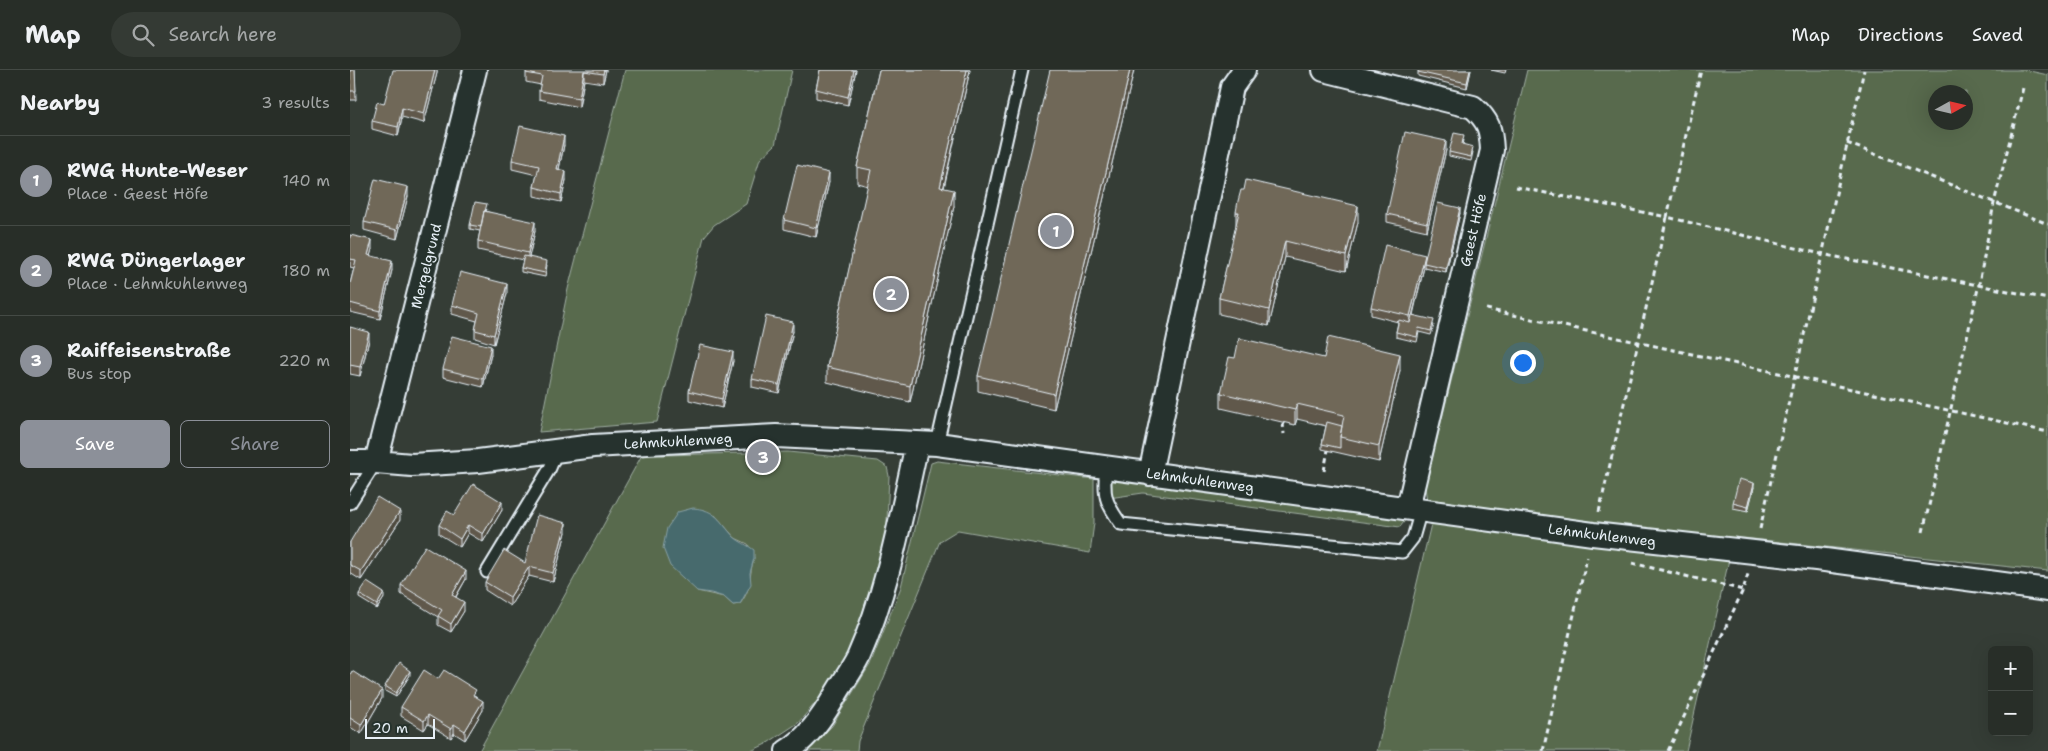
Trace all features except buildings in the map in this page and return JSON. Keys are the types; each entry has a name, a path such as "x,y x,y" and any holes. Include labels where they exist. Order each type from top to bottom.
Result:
{"street":[{"name":"Mergelgrund","path":"376,462 475,70"},
{"path":"1150,474 1232,87 1244,70"},
{"name":"Geest Höfe","path":"1324,70 1473,107 1485,117 1491,134 1492,150 1415,509"},
{"name":"Lehmkuhlenweg","path":"350,462 412,465 478,461 593,446 776,436 927,444 1593,534 1826,560 2048,590"},
{"path":"787,751 794,747 822,717 857,658 883,590 899,527 927,444"}],"lane":[{"path":"927,444 1022,70"},
{"path":"487,572 550,468 557,451"},
{"path":"350,503 376,462"},
{"path":"1106,467 1103,490 1108,506 1122,524 1402,552 1413,538 1415,509"}],"path":[{"path":"1543,751 1702,70"},
{"path":"1668,751 1743,590 1754,552 1796,378 1864,70"},
{"path":"1923,532 1979,284 1994,203 2023,88"},
{"path":"1847,143 2048,224"},
{"path":"1516,187 1667,217 1822,254 2048,298"},
{"path":"1486,309 2048,432"},
{"path":"1283,423 1284,434"},
{"path":"1324,471 1328,450"},
{"path":"1624,562 1743,590"}],"green space":[{"path":"625,70 792,70 775,145 760,159 746,204 714,225 704,237 657,422 539,432 568,289"},
{"path":"1527,70 2025,70 2048,75 2048,571 1734,537 1686,751 1377,751 1431,524 1425,488"},
{"path":"788,452 878,461 887,467 889,476 886,543 849,653 830,686 798,723 766,744 751,751 479,751 643,453 663,455","holes":["715,515 735,538 748,544 754,558 747,592 740,604 733,605 724,597 697,591"]},
{"path":"937,461 1094,479 1094,523 1090,553 958,530 940,541 858,741 857,751 806,751 832,726 871,663 901,587 931,463"},
{"path":"1111,477 1407,518 1400,527 1143,493 1109,498"}],"water":[{"path":"693,508 713,514 736,539 754,550 750,573 751,584 740,604 733,605 724,597 697,591 670,566 663,548 667,528 678,512"}],"place":[{"name":"RWG Hunte-Weser","path":"1056,231"},
{"name":"RWG Düngerlager","path":"891,294"},
{"name":"Raiffeisenstraße","path":"763,457"}]}
